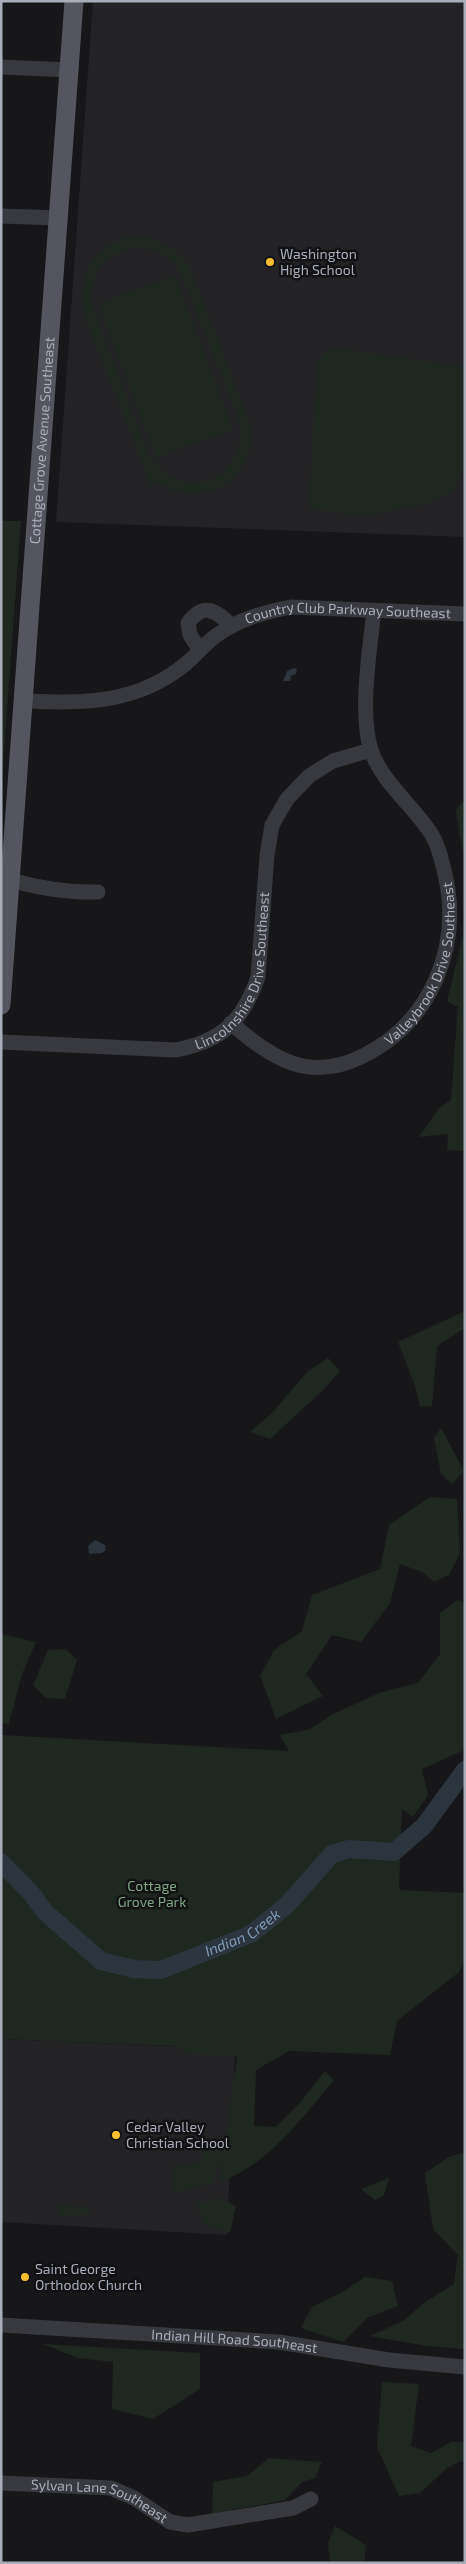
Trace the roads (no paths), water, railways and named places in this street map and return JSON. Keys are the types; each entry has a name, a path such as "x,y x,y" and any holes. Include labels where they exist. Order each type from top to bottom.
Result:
{"main road":[{"name":"Cottage Grove Avenue Southeast","path":"1,1005 74,1"}],"street":[{"path":"1,67 70,70"},
{"path":"1,216 59,218"},
{"name":"Country Club Parkway Southeast","path":"23,701 83,703 117,698 155,683 183,667 216,636 232,626 268,611 291,607 465,614"},
{"name":"Country Club Parkway Southeast","path":"200,650 190,635 188,622 196,613 206,609 218,613 232,626"},
{"name":"Valleybrook Drive Southeast","path":"231,1024 257,1046 279,1060 299,1066 324,1068 345,1064 382,1045 414,1016 429,996 440,972 450,922 450,895 445,871 434,837 415,811 394,788 371,750 366,728 366,702 374,610"},
{"name":"Lincolnshire Drive Southeast","path":"1,1042 176,1050 199,1046 217,1037 241,1014 252,995 258,977 267,855 272,825 287,799 309,776 333,761 371,750"},
{"path":"10,880 34,887 98,892"},
{"name":"Indian Hill Road Southeast","path":"1,2325 279,2342 389,2360 465,2366"},
{"name":"Sylvan Lane Southeast","path":"1,2482 111,2488 134,2498 170,2522 188,2525 293,2508 311,2499"}],"waterway":[{"name":"Indian Creek","path":"1,1862 31,1893 45,1912 101,1961 134,1969 161,1970 251,1934 287,1905 332,1854 349,1849 394,1852 424,1826 465,1770"}],"place":[{"name":"Washington High School","path":"270,262"},
{"name":"Cedar Valley Christian School","path":"116,2135"},
{"name":"Saint George Orthodox Church","path":"25,2277"}],"park label":[{"name":"Cottage Grove Park","path":"152,1894"}]}
